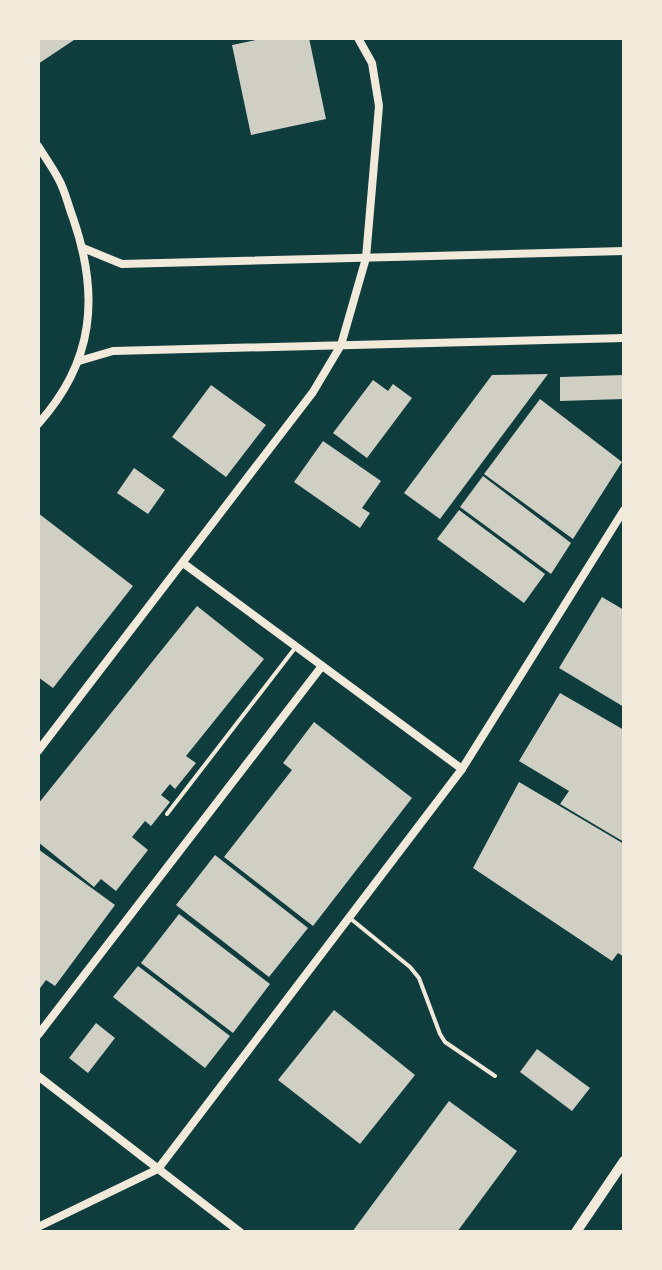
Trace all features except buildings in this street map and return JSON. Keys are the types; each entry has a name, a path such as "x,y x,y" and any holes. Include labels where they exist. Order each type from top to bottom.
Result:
{"street":[{"path":"38,751 313,392 341,345 366,258 379,106 372,63 358,38"},
{"path":"38,146 60,180 83,248 90,305 79,361 55,405 38,424"},
{"path":"83,248 122,264 624,251"},
{"path":"79,361 113,351 624,338"},
{"path":"38,1227 158,1169 462,769 624,510"},
{"path":"183,563 462,769"},
{"path":"38,1035 322,666"},
{"path":"38,1076 240,1232"},
{"path":"576,1232 624,1161"}],"lane":[{"path":"167,814 296,647"},
{"path":"349,918 410,967 419,978 445,1042 495,1076"}]}
